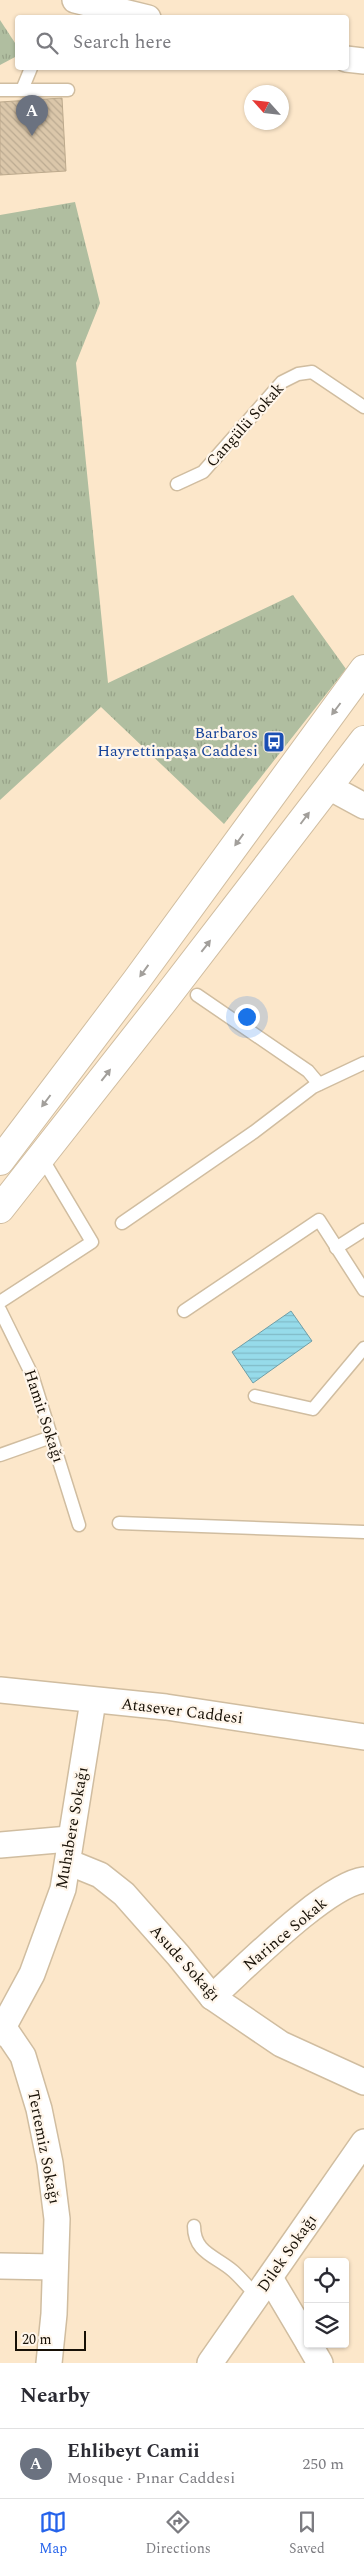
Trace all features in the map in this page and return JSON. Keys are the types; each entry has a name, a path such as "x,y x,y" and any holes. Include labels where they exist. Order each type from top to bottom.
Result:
{"street":[{"path":"75,0 138,10"},
{"path":"349,59 364,61"},
{"path":"0,1160 136,981 364,669"},
{"path":"0,1209 42,1158 364,740"},
{"path":"329,787 364,806"},
{"name":"Atasever Caddesi","path":"0,1690 166,1707 364,1737"},
{"name":"Muhabere Sokağı","path":"2,2031 32,1974 63,1890 93,1701"},
{"path":"0,1845 69,1851"},
{"name":"Asude Sokağı","path":"69,1851 124,1894 178,1954 212,1998 281,2044 364,2082"},
{"name":"Narince Sokak","path":"212,1998 314,1905 364,1880"},
{"name":"Tertemiz Sokağı","path":"2,2031 23,2056 39,2108 50,2163 57,2219 56,2267 49,2363"},
{"name":"Dilek Sokağı","path":"210,2363 364,2142"},
{"path":"0,2266 56,2267"},
{"path":"264,2287 304,2338"},
{"path":"311,2348 320,2363"}],"lane":[{"path":"118,15 138,10"},
{"path":"22,90 30,70"},
{"path":"0,90 68,90"},
{"name":"Cangülü Sokak","path":"177,484 203,472 282,382 290,377 312,372 364,407"},
{"path":"197,995 308,1071 319,1084"},
{"path":"122,1223 319,1084 364,1063"},
{"path":"0,1302 92,1242 42,1158"},
{"path":"184,1311 319,1220 364,1290"},
{"path":"336,1248 364,1230"},
{"name":"Hamit Sokağı","path":"0,1310 32,1375 78,1526"},
{"path":"255,1396 313,1409 364,1348"},
{"path":"0,1456 51,1437"},
{"path":"119,1523 364,1532"},
{"path":"194,2226 194,2237 206,2252 232,2270 264,2287"}],"green space":[{"path":"0,20 15,43 15,57 0,65"},
{"path":"75,202 100,303 76,363 108,683 293,595 346,669 224,824 101,707 0,800 0,215"}],"water":[{"path":"291,1311 312,1341 253,1383 232,1352"}],"building":[{"path":"62,98 66,171 0,175 0,102"}],"place":[{"name":"Ehlibeyt Camii","path":"32,136"},
{"name":"Barbaros Hayrettinpaşa Caddesi","path":"274,742"}]}
